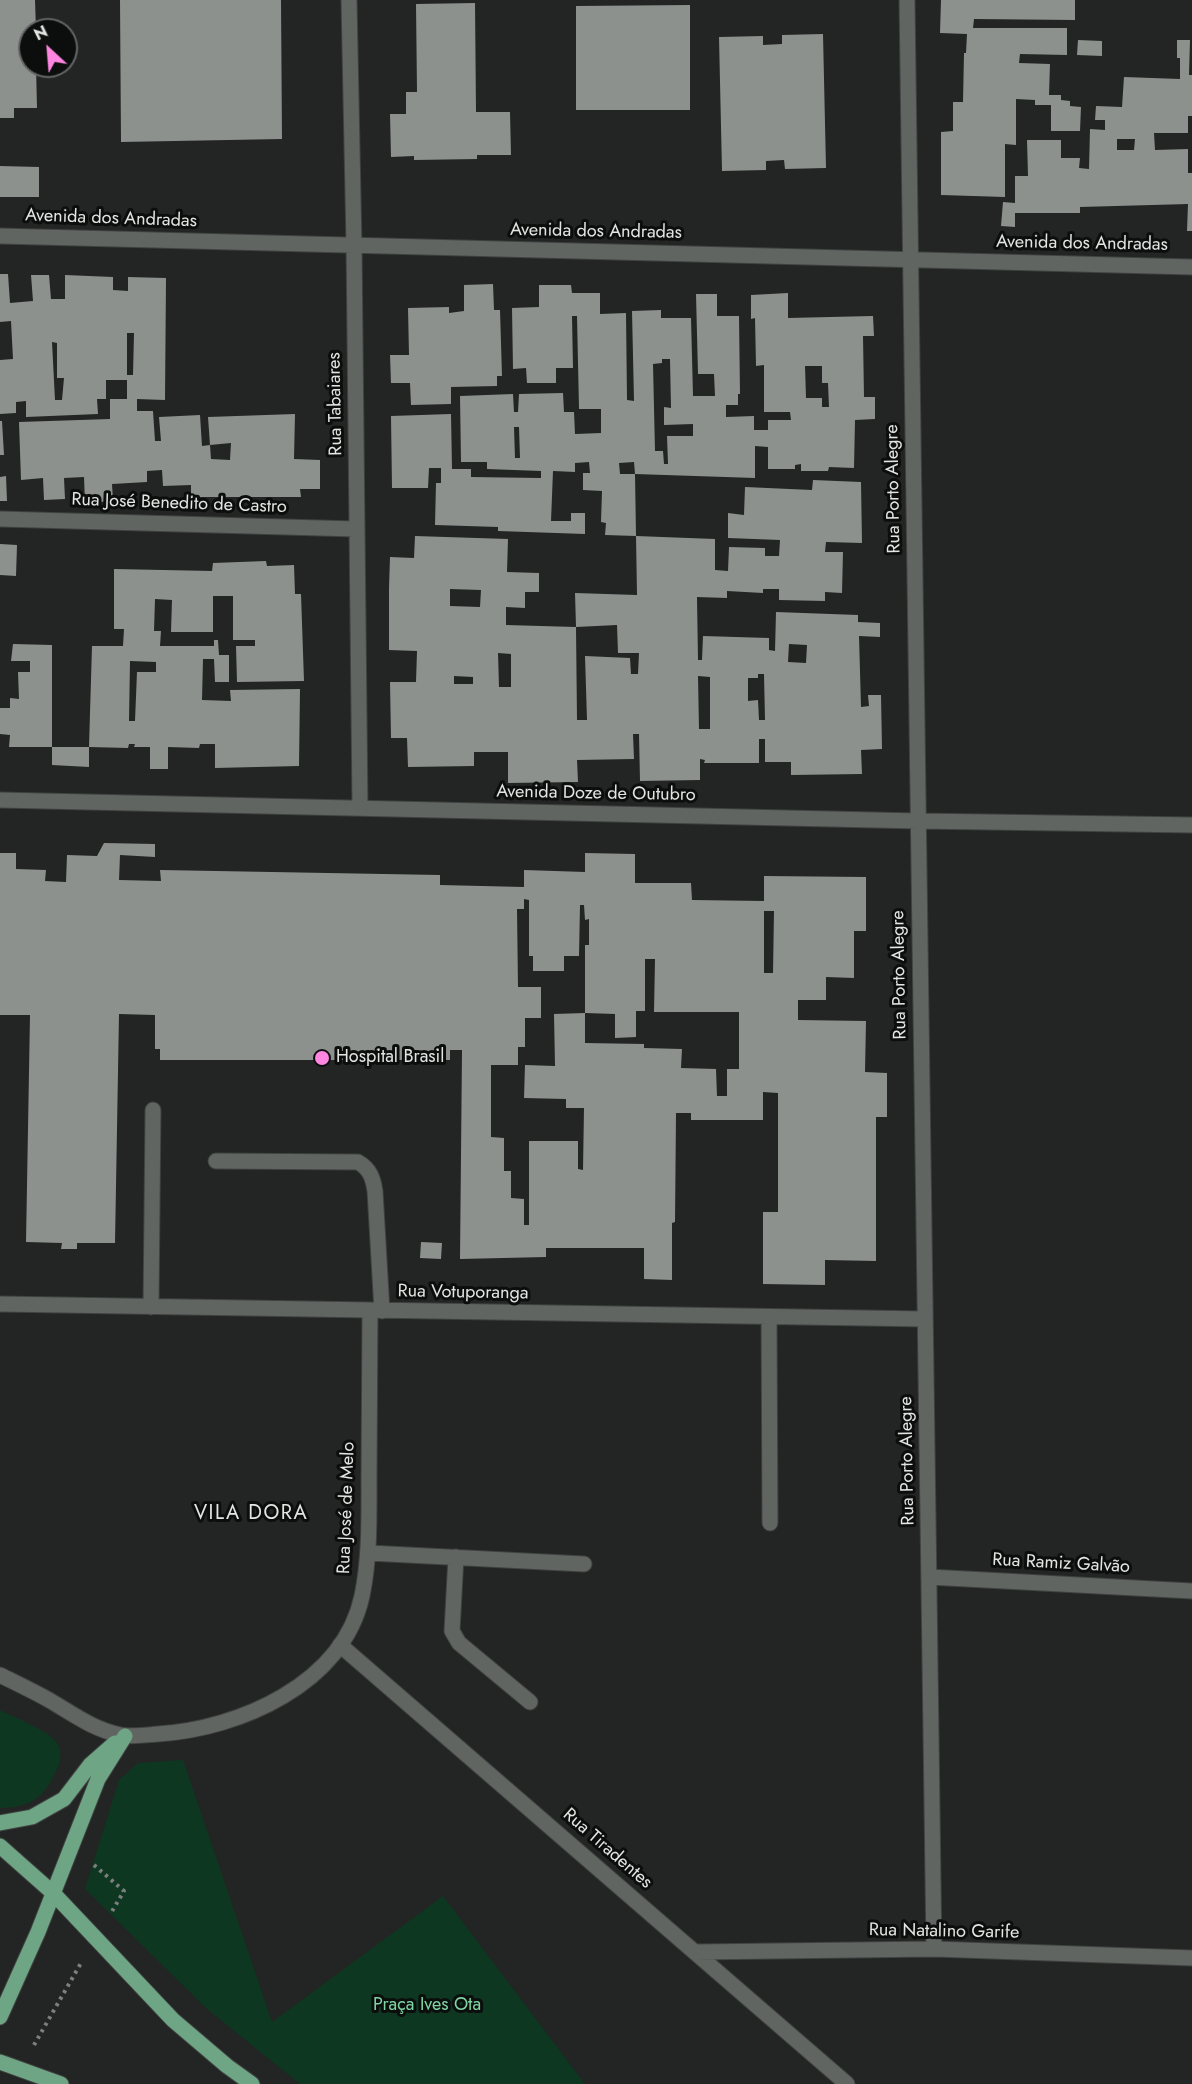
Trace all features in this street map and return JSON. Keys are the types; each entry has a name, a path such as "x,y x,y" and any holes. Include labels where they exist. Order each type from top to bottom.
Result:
{"main road":[{"path":"0,1823 32,1817 64,1799 90,1765 125,1736"},
{"path":"0,2017 98,1779 125,1736"},
{"path":"0,1846 53,1893 173,2020 252,2084"},
{"path":"0,2062 61,2084"}],"street":[{"name":"Rua Tabaiares","path":"349,0 360,807"},
{"name":"Rua Porto Alegre","path":"907,0 934,1949"},
{"name":"Avenida dos Andradas","path":"0,236 1192,267"},
{"name":"Rua José Benedito de Castro","path":"0,519 357,529"},
{"name":"Avenida Doze de Outubro","path":"0,800 1192,825"},
{"path":"151,1307 153,1110"},
{"name":"Rua José de Melo","path":"0,1675 47,1699 88,1724 105,1731 125,1736 187,1731 239,1717 279,1698 304,1682 324,1665 352,1625 362,1597 369,1552 376,1311 373,1178 366,1167 358,1162 216,1161"},
{"name":"Rua Votuporanga","path":"0,1304 925,1319"},
{"path":"769,1317 770,1523"},
{"path":"369,1552 584,1564"},
{"path":"456,1557 452,1631 459,1643 530,1702"},
{"name":"Rua Ramiz Galvão","path":"929,1577 1192,1591"},
{"name":"Rua Tiradentes","path":"340,1645 847,2084"},
{"name":"Rua Natalino Garife","path":"696,1952 934,1949 1192,1958"}],"green space":[{"path":"0,1710 46,1733 59,1746 60,1759 47,1787 36,1799 20,1806 0,1808"},
{"name":"Praça Ives Ota","path":"183,1760 272,2022 443,1896 585,2084 300,2084 207,2009 85,1889 119,1780 138,1763"}],"building":[{"path":"0,0 35,0 36,18 18,18 18,78 36,78 37,108 14,108 14,118 0,118"},
{"path":"120,0 281,0 282,139 121,142"},
{"path":"941,0 1075,0 1075,20 974,19 973,28 1067,28 1067,55 1020,54 1019,63 1050,64 1049,95 1061,95 1061,100 1070,101 1070,106 1081,107 1080,131 1051,131 1051,105 1035,105 1035,100 1016,99 1016,145 1005,144 1005,197 941,195 941,132 953,131 953,102 963,102 964,53 966,53 967,34 940,33"},
{"path":"475,3 476,112 510,112 511,155 477,155 477,159 414,160 414,156 391,157 390,114 406,114 406,92 417,92 416,4"},
{"path":"690,5 690,110 576,110 576,6"},
{"path":"823,34 826,168 785,169 784,160 766,161 766,170 722,171 719,37 763,36 763,45 782,44 782,35"},
{"path":"1078,40 1102,41 1102,56 1077,55"},
{"path":"1177,40 1190,40 1189,75 1192,75 1192,116 1188,116 1188,133 1154,133 1155,150 1188,149 1188,173 1192,173 1192,231 1187,231 1188,204 1080,207 1080,213 1015,213 1015,227 1001,226 1003,202 1015,203 1015,176 1028,176 1027,140 1061,140 1061,158 1080,158 1079,168 1089,169 1090,129 1105,130 1105,120 1095,120 1096,106 1122,107 1124,77 1180,79 1180,58 1177,58","holes":["1117,139 1135,139 1134,150 1117,150"]},
{"path":"0,166 39,167 39,197 0,197"},
{"path":"0,274 8,274 10,303 33,301 31,275 49,275 51,299 65,299 65,275 113,277 113,290 128,291 128,277 166,278 165,400 137,399 137,411 153,411 155,441 161,441 159,417 200,415 202,446 210,445 208,417 295,414 294,459 320,460 320,489 300,489 301,497 191,497 191,485 163,486 162,470 147,471 147,482 112,484 113,501 85,503 84,477 64,478 65,499 44,500 43,478 21,480 19,422 110,419 110,399 127,399 127,380 106,380 106,399 97,399 98,414 26,417 26,401 16,402 16,413 0,414 0,360 13,359 11,321 0,322","holes":["127,333 134,333 133,375 127,375","52,342 57,343 57,378 64,378 62,400 55,400","231,443 230,460 211,459 210,445"]},
{"path":"493,284 494,310 500,310 502,376 497,376 497,386 451,387 451,404 411,405 410,383 391,383 390,355 409,355 408,308 449,307 449,313 464,311 464,285"},
{"path":"539,285 571,285 572,293 600,293 600,314 626,313 627,400 634,401 632,311 661,310 661,318 691,318 693,396 715,396 714,374 698,374 696,294 717,294 717,316 739,316 740,394 738,394 738,405 726,405 726,417 754,416 754,430 768,430 768,420 791,420 790,412 764,412 764,365 756,366 755,318 751,319 751,295 788,293 788,318 873,316 874,336 863,336 864,397 875,397 875,419 855,420 854,468 829,467 828,471 801,471 801,464 795,465 795,469 768,469 768,447 755,446 755,478 635,474 636,536 605,535 606,523 601,522 602,491 583,490 583,473 590,473 589,462 575,463 575,472 553,471 551,521 571,521 571,513 585,513 585,534 498,531 498,527 435,525 436,483 441,483 441,468 429,468 428,488 392,488 391,416 451,414 452,469 471,469 471,477 541,478 541,471 487,469 487,462 461,462 460,396 513,394 514,412 518,412 519,394 563,393 564,412 574,412 575,434 601,433 601,409 579,409 577,316 572,316 573,368 556,368 556,383 527,383 526,368 513,369 512,308 539,307","holes":["662,359 670,359 671,408 664,407 664,425 693,424 693,436 667,436 668,464 664,464 663,451 655,451 653,364 662,363","805,366 822,366 822,383 828,383 829,407 822,407 822,398 806,398","514,427 519,427 520,458 515,458","634,462 635,474 620,474 619,463"]},
{"path":"0,421 2,421 4,455 0,455"},
{"path":"6,476 7,501 0,501 0,477"},
{"path":"813,480 861,482 862,543 826,542 825,552 843,552 842,593 825,592 825,601 779,600 779,589 763,589 763,593 727,591 727,598 697,597 698,660 702,660 703,636 769,638 769,650 775,651 776,612 858,615 858,622 880,623 880,637 859,636 861,707 869,706 868,695 881,695 882,749 861,750 862,774 791,775 791,762 765,762 765,739 759,739 759,763 704,763 705,760 700,759 700,780 640,781 639,734 633,734 634,759 577,760 578,782 508,783 508,752 474,752 474,766 408,767 407,738 391,738 390,682 416,682 417,651 389,650 389,588 390,557 414,558 415,536 508,539 507,572 539,573 539,592 525,592 525,608 506,607 506,625 576,627 575,593 637,595 636,536 715,539 715,570 728,571 729,547 765,548 765,556 779,556 780,540 728,538 728,513 744,515 745,487 812,490","holes":["450,589 481,590 480,607 450,606","617,625 618,653 639,653 638,674 631,674 630,658 585,656 587,720 577,720 576,627","789,644 807,645 806,663 788,662","498,653 511,654 511,687 499,687","758,674 764,674 765,720 759,720 758,700 748,701 748,678 758,678","454,676 473,677 473,684 454,684","698,676 710,677 710,729 699,729"]},
{"path":"0,544 17,545 16,576 0,575"},
{"path":"266,561 267,566 294,565 295,594 301,594 304,681 237,682 236,646 255,646 255,640 233,640 233,596 213,596 213,632 171,632 172,600 155,599 154,631 161,631 160,646 214,646 214,640 218,640 219,655 229,655 229,682 215,682 214,659 203,659 202,700 231,701 230,690 300,689 299,766 215,768 215,744 200,744 199,748 168,747 168,769 150,769 150,747 134,747 135,744 129,744 128,748 89,747 92,646 123,646 124,629 114,629 114,569 212,571 213,563","holes":["130,661 156,662 156,672 137,672 135,721 129,721"]},
{"path":"13,644 52,645 52,747 9,747 10,735 0,734 0,708 10,708 10,698 19,699 18,672 30,672 30,661 11,661"},
{"path":"52,747 89,747 89,767 52,765"},
{"path":"104,843 155,844 155,857 120,855 119,880 161,881 160,870 440,875 440,885 524,887 524,870 585,872 585,853 635,854 635,883 691,883 692,900 764,901 764,876 866,877 866,931 854,931 854,978 826,977 826,1000 798,1000 798,1020 866,1021 865,1072 887,1073 887,1117 876,1117 876,1261 825,1260 825,1285 763,1284 763,1212 778,1212 778,1093 763,1092 763,1120 691,1120 691,1113 676,1113 672,1280 644,1279 644,1248 546,1248 546,1257 460,1259 462,1050 450,1050 450,1060 160,1060 160,1049 155,1049 155,1015 119,1014 115,1243 77,1243 77,1249 61,1249 62,1243 26,1242 30,1015 0,1015 0,853 16,853 16,869 46,870 45,881 66,882 67,855 97,856","holes":["524,899 529,900 529,956 533,956 533,971 564,971 564,956 579,956 580,905 584,905 585,920 589,919 589,945 585,945 585,1013 554,1014 555,1066 525,1065 524,1098 566,1099 566,1108 584,1108 583,1170 578,1169 578,1141 529,1141 529,1225 524,1225 524,1199 511,1198 511,1171 504,1171 504,1138 491,1137 491,1065 518,1065 518,1047 525,1047 525,1018 541,1018 541,987 518,987 517,909 524,909","764,911 774,911 773,973 764,973","645,959 655,959 654,1012 739,1012 739,1069 727,1069 727,1096 717,1096 716,1069 681,1068 682,1049 644,1048 644,1044 585,1043 585,1013 615,1014 615,1038 636,1037 636,1011 645,1011"]},
{"path":"421,1242 442,1243 441,1259 420,1258"}],"place":[{"name":"Hospital Brasil","path":"322,1058"}],"district":[{"name":"VILA DORA","path":"251,1514"}]}
